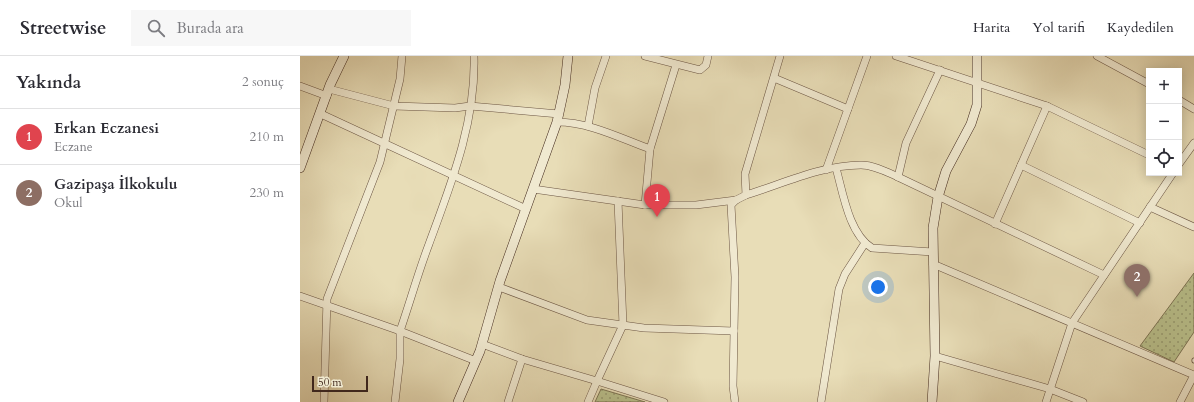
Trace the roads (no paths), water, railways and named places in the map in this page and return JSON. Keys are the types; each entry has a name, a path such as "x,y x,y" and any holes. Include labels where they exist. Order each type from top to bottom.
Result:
{"street":[{"path":"300,168 338,66 344,56"},
{"path":"324,402 326,306 333,280 371,188 385,143 400,79 402,56"},
{"path":"395,402 400,359 400,331 460,156 470,106 474,56"},
{"path":"458,402 482,344 498,287 558,118 565,84 568,56"},
{"path":"588,126 595,88 606,56"},
{"path":"645,56 700,70 706,66 708,56"},
{"path":"746,195 745,174 780,56"},
{"path":"826,170 867,56"},
{"path":"896,56 977,81 1047,106 1146,154"},
{"path":"932,402 935,356 933,228 938,197 946,171 971,124 977,105 977,56"},
{"path":"1097,56 1146,82"},
{"path":"645,205 650,149 676,65"},
{"path":"898,177 906,142 940,70"},
{"path":"774,78 848,109"},
{"path":"300,86 394,106 455,108 470,106 558,118 588,126 650,149"},
{"path":"1182,102 1194,108"},
{"path":"995,224 1047,106"},
{"path":"320,114 526,209"},
{"path":"1182,160 1194,143"},
{"path":"533,189 645,205 696,206 736,200 746,195 826,170 862,165 878,169 898,177 1104,275"},
{"path":"1021,165 1140,223"},
{"path":"836,168 852,221 858,236 864,243 872,248 933,252"},
{"path":"1046,402 1072,323 1171,176"},
{"path":"735,402 733,386 735,277 732,205 736,200"},
{"path":"588,402 623,325 618,201"},
{"path":"1150,207 1194,227"},
{"path":"821,402 839,289 845,274 864,243"},
{"path":"933,264 1194,376 1180,402"},
{"path":"498,287 587,320 644,328 734,331"},
{"path":"300,296 400,331 476,361"},
{"path":"482,344 522,359 664,402"},
{"path":"935,356 1050,389 1083,402"},
{"path":"508,402 522,359"}],"place":[{"name":"Erkan Eczanesi","path":"657,217"},
{"name":"Gazipaşa İlkokulu","path":"1137,297"}]}
